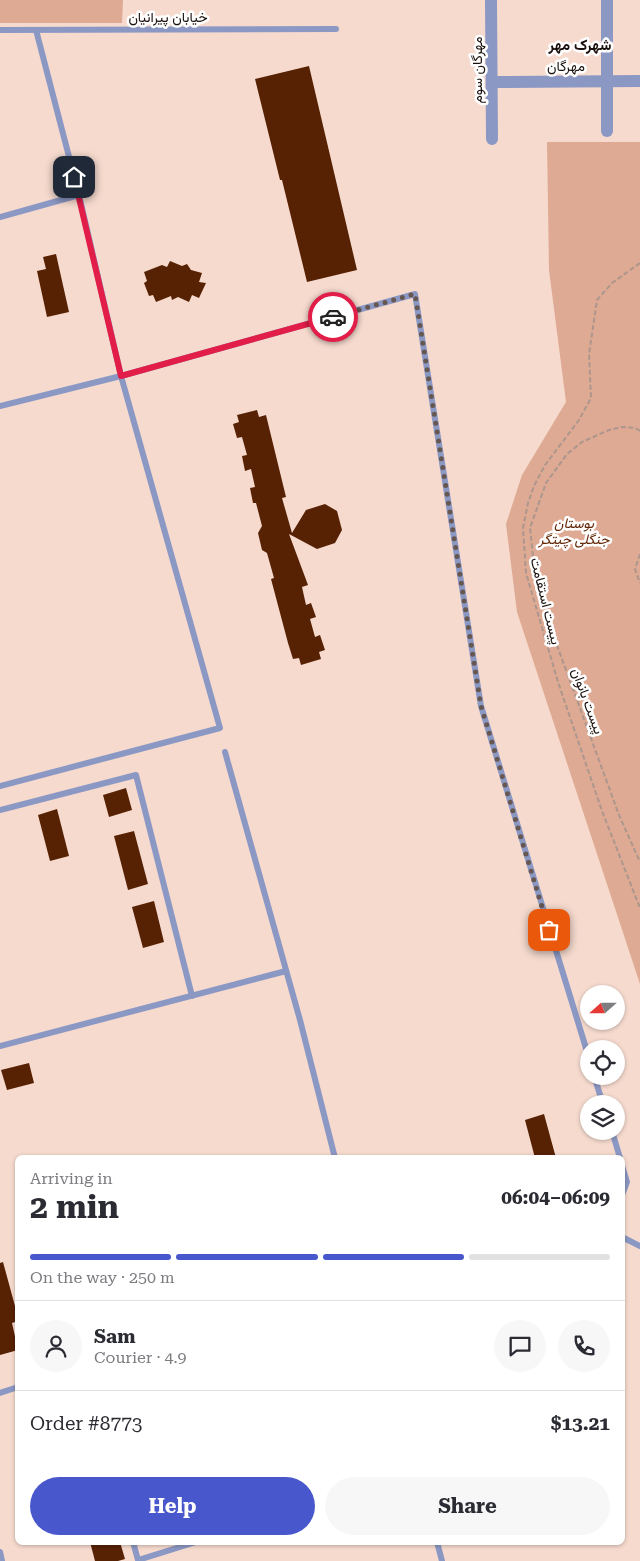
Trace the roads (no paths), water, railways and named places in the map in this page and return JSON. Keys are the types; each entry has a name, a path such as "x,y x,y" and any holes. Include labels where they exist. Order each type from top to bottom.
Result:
{"street":[{"path":"607,0 607,131"},
{"name":"مهرگان سوم","path":"491,1 492,139"},
{"name":"مهرگان","path":"492,82 640,81"}],"lane":[{"name":"خیابان پیرانیان","path":"0,30 336,30"},
{"path":"0,786 220,728 121,376 36,30"},
{"path":"0,217 78,195"},
{"path":"0,406 121,376 415,294 481,706 583,1040"},
{"path":"225,752 286,971 334,1155"},
{"path":"0,810 136,775 192,996"},
{"path":"0,1046 286,971"},
{"path":"615,1140 619,1155"},
{"path":"625,1238 640,1246"},
{"path":"0,1393 15,1389"},
{"path":"134,1545 138,1560 186,1545"},
{"path":"438,1545 442,1561"},
{"path":"0,1552 2,1561"}],"district":[{"name":"شهرک مهر","path":"580,45"}],"park label":[{"name":"بوستان جنگلی چیتگر","path":"574,532"}]}
